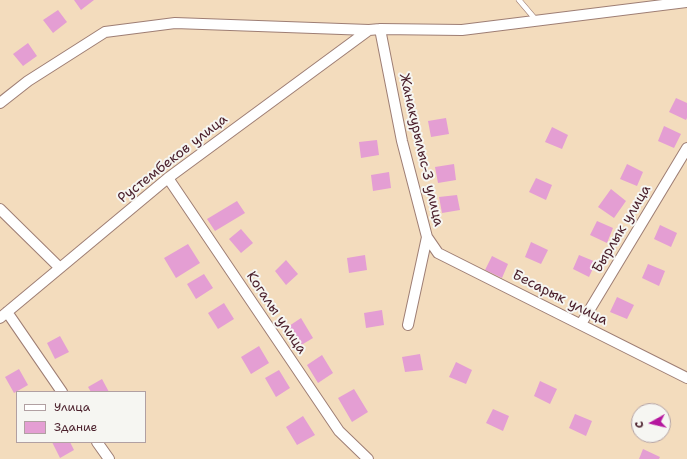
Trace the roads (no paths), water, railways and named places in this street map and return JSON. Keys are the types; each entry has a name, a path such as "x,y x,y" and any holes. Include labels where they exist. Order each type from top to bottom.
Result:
{"street":[{"path":"0,103 28,81 105,32 175,23 374,30 462,30 687,2"},
{"name":"Рустембеков улица","path":"4,315 168,178 374,30"},
{"name":"Жанакурылыс-3 улица","path":"374,30 427,237 408,325"},
{"name":"Бырлык улица","path":"581,324 687,148"},
{"name":"Когалы улица","path":"168,178 339,430 368,459"},
{"path":"0,209 60,268"},
{"name":"Бесарык улица","path":"427,237 438,253 687,378"},
{"path":"4,315 61,391"},
{"path":"98,443 109,459"}],"lane":[{"path":"518,0 537,21"}]}
